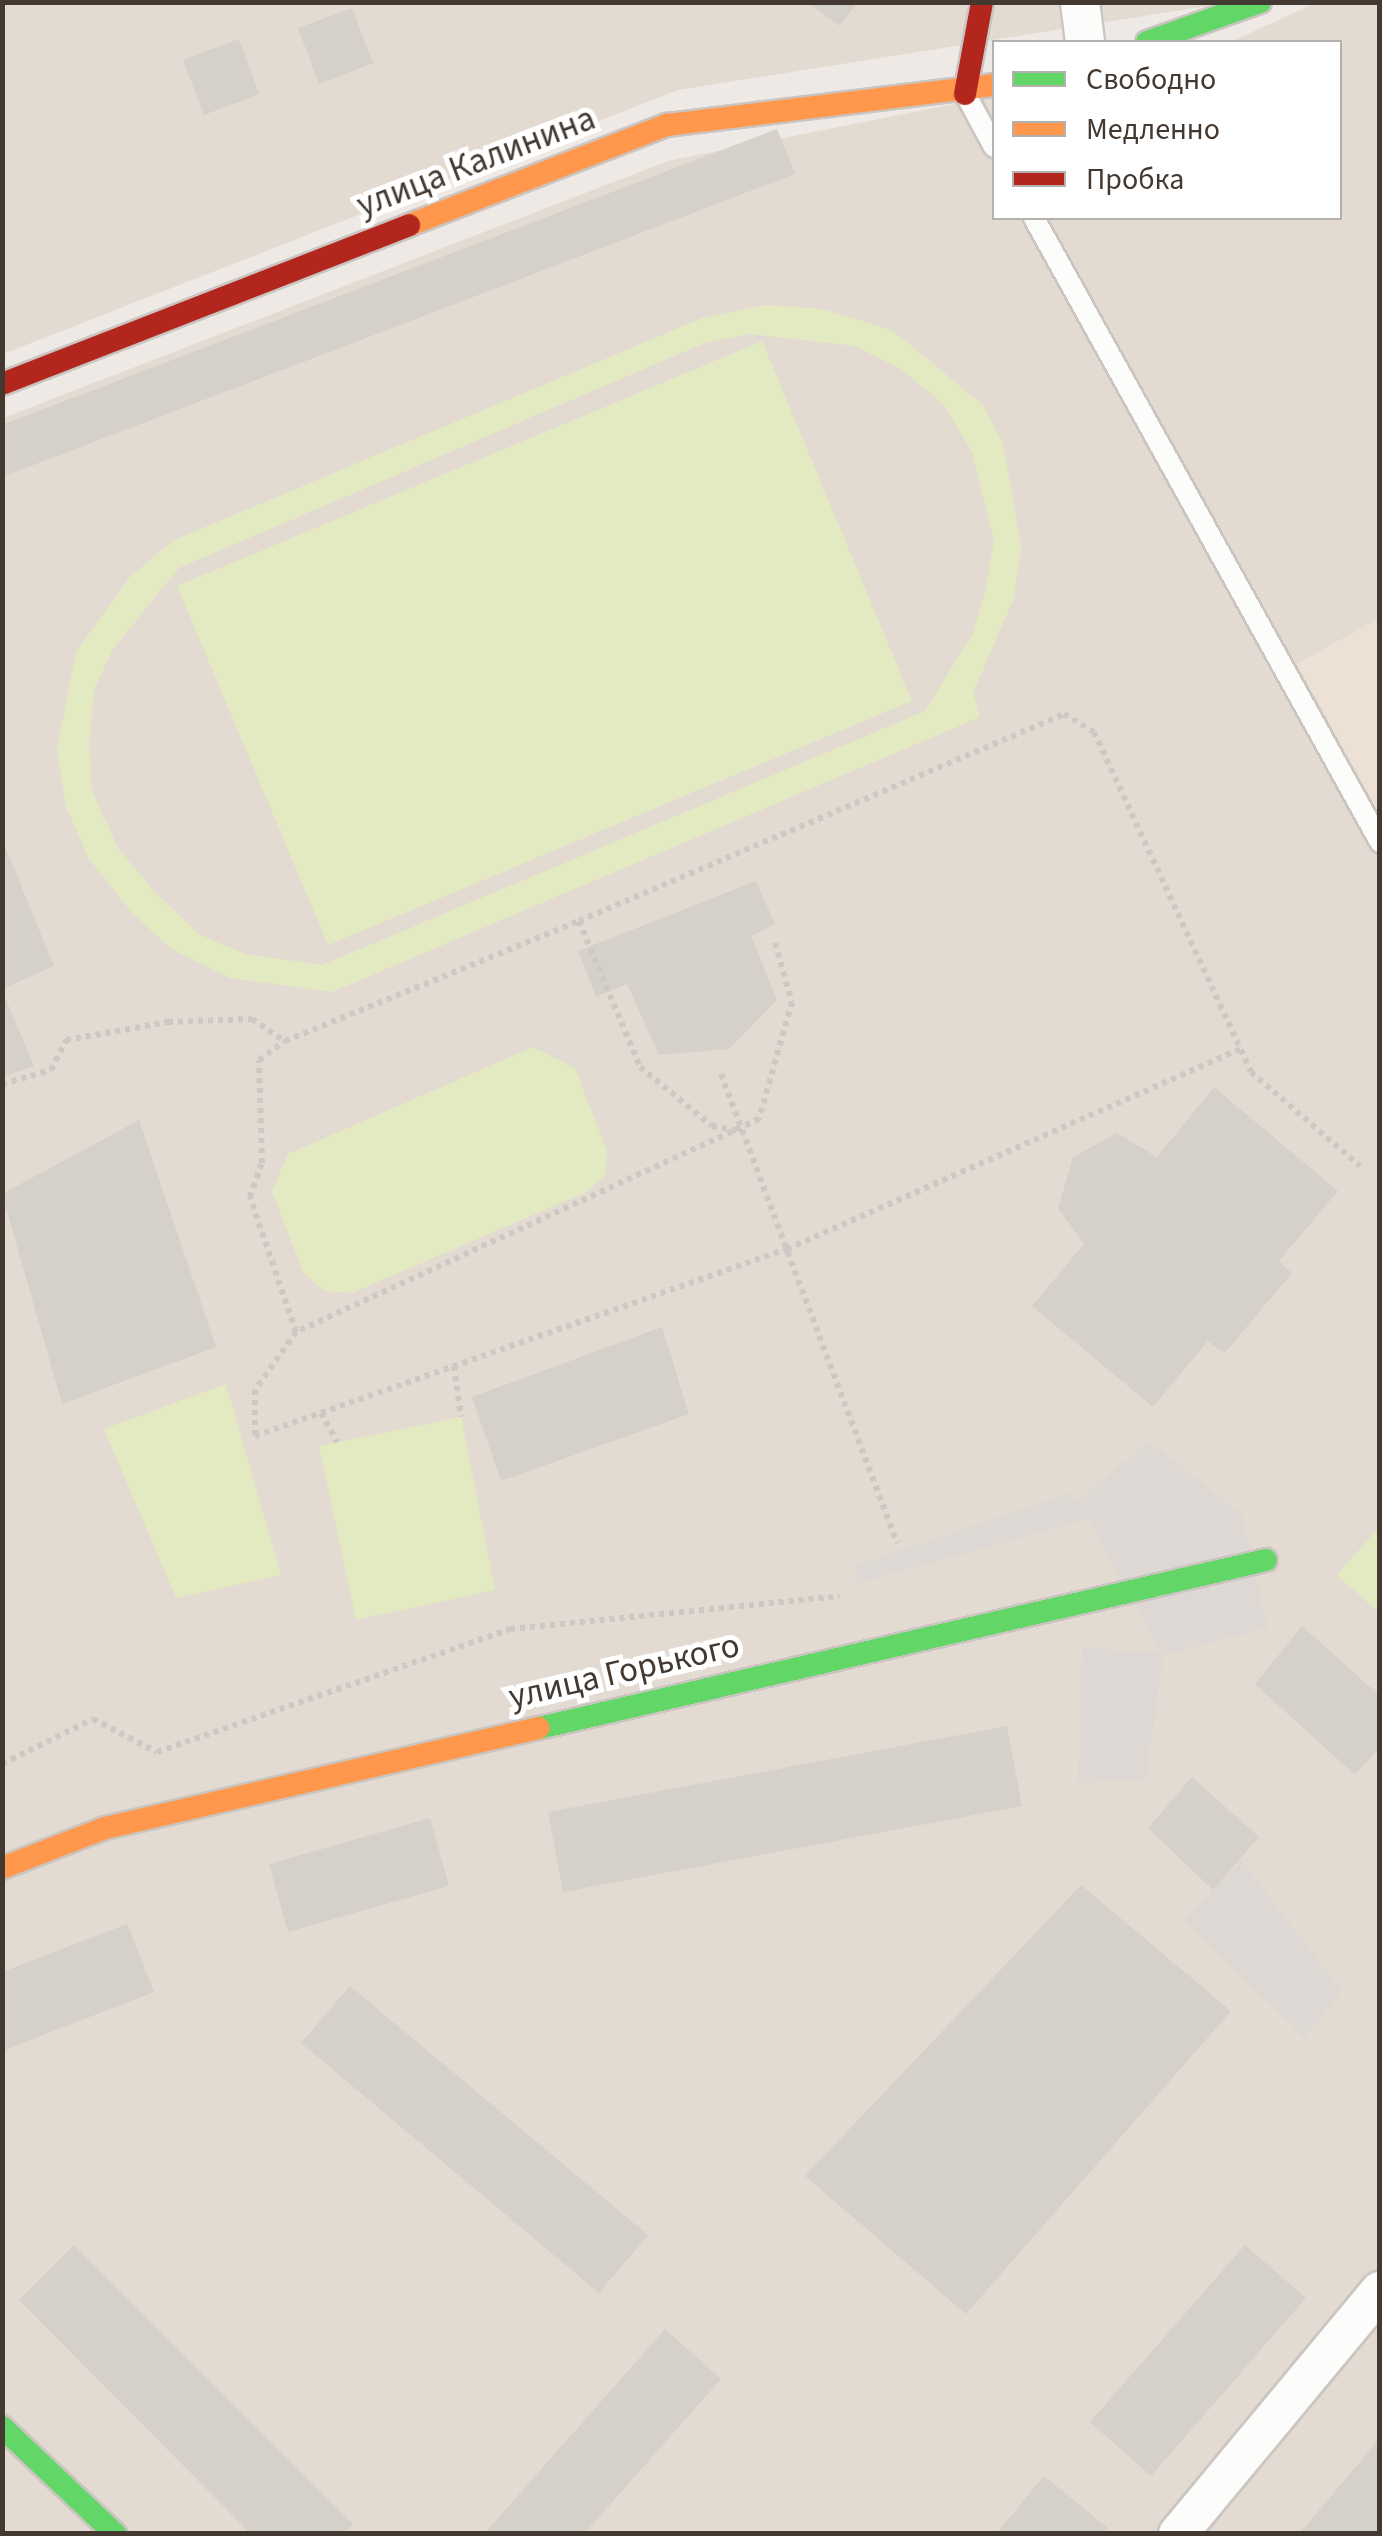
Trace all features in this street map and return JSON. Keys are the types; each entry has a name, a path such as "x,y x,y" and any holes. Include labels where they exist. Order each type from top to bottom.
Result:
{"street":[{"path":"965,94 982,2"},
{"path":"1080,2 1085,40"},
{"path":"1153,40 1260,2"},
{"name":"улица Калинина","path":"2,384 667,125 965,94 992,86"},
{"name":"улица Горького","path":"2,1868 105,1828 1266,1560"},
{"path":"1178,2534 1380,2292"},
{"path":"2,2427 115,2534"}],"lane":[{"path":"965,94 992,142"},
{"path":"1035,220 1380,842"}],"path":[{"path":"296,1332 250,1197 262,1163 260,1060 286,1041 579,922 1064,714 1094,732 1251,1072 1360,1166"},
{"path":"579,922 640,1067 712,1126 744,1133"},
{"path":"774,943 792,1002 759,1119 744,1133 296,1332 255,1390 254,1436 786,1249 1241,1049"},
{"path":"2,1084 51,1070 66,1040 168,1022 252,1018 286,1041"},
{"path":"721,1074 897,1543"},
{"path":"454,1366 461,1417"},
{"path":"321,1412 337,1442"},
{"path":"2,1764 92,1719 157,1752 510,1629 839,1596"}],"shaded area":[{"path":"3,3 1226,3 678,90 3,354"},
{"path":"1315,3 1379,3 1379,2533 3,2534 3,418 668,161 992,96 992,220 1342,220 1342,40 1235,40"},
{"path":"1379,618 1379,813 1297,664"},
{"path":"1149,1441 1242,1515 1268,1628 1163,1655 1146,1780 1078,1783 1082,1647 1162,1654 1088,1519 859,1583 854,1566 1072,1493 1077,1501"},
{"path":"1242,1861 1342,1991 1304,2038 1184,1919"}],"green space":[{"path":"765,305 822,309 892,330 982,404 1003,443 1021,547 1014,598 973,693 980,717 332,992 230,978 173,950 133,914 89,859 66,807 57,749 76,652 129,578 172,541 702,318","holes":["749,334 855,346 904,371 944,405 972,452 994,540 985,594 972,635 925,711 322,965 246,954 200,935 155,892 118,848 92,791 89,744 94,690 113,649 179,568 705,343"]},
{"path":"762,341 912,701 328,945 177,586"},
{"path":"533,1047 575,1068 607,1151 605,1175 586,1192 352,1293 324,1291 303,1272 272,1191 288,1154"},
{"path":"226,1384 281,1575 176,1598 104,1429"},
{"path":"461,1417 495,1590 356,1620 319,1446"},
{"path":"1379,1527 1379,1613 1337,1575"}],"building":[{"path":"807,2 858,2 840,26"},
{"path":"352,8 373,63 319,84 298,28"},
{"path":"239,39 259,94 204,115 183,60"},
{"path":"777,129 795,174 2,477 2,425"},
{"path":"2,839 54,966 2,989"},
{"path":"756,881 775,924 751,936 777,1000 729,1049 659,1055 627,984 596,997 578,951"},
{"path":"2,990 34,1066 2,1077"},
{"path":"1214,1087 1338,1191 1279,1261 1292,1273 1224,1354 1208,1341 1153,1407 1032,1306 1084,1244 1058,1208 1073,1157 1117,1133 1157,1157"},
{"path":"139,1120 216,1347 62,1404 2,1194"},
{"path":"662,1327 689,1414 501,1481 472,1397"},
{"path":"1302,1626 1380,1696 1380,1747 1355,1775 1255,1684"},
{"path":"1007,1726 1022,1806 563,1892 548,1812"},
{"path":"1192,1777 1259,1837 1213,1890 1148,1828"},
{"path":"430,1818 449,1886 288,1932 269,1864"},
{"path":"1081,1885 1231,2011 966,2314 805,2176"},
{"path":"127,1924 154,1992 2,2051 2,1972"},
{"path":"350,1986 648,2235 599,2293 301,2043"},
{"path":"74,2245 353,2524 343,2534 251,2534 19,2300"},
{"path":"1245,2245 1306,2298 1151,2476 1090,2422"},
{"path":"665,2329 721,2379 584,2534 484,2534"},
{"path":"1380,2438 1380,2534 1299,2534"},
{"path":"1044,2476 1108,2528 1103,2534 996,2534"}],"traffic: fast":[{"path":"1153,40 1260,2"},
{"path":"539,1728 1266,1560"},
{"path":"2,2427 115,2534"}],"traffic: slow":[{"path":"409,225 667,125 992,85"},
{"path":"2,1868 105,1828 539,1728"}],"traffic: jam":[{"path":"965,94 982,2"},
{"path":"2,384 409,225"}]}
